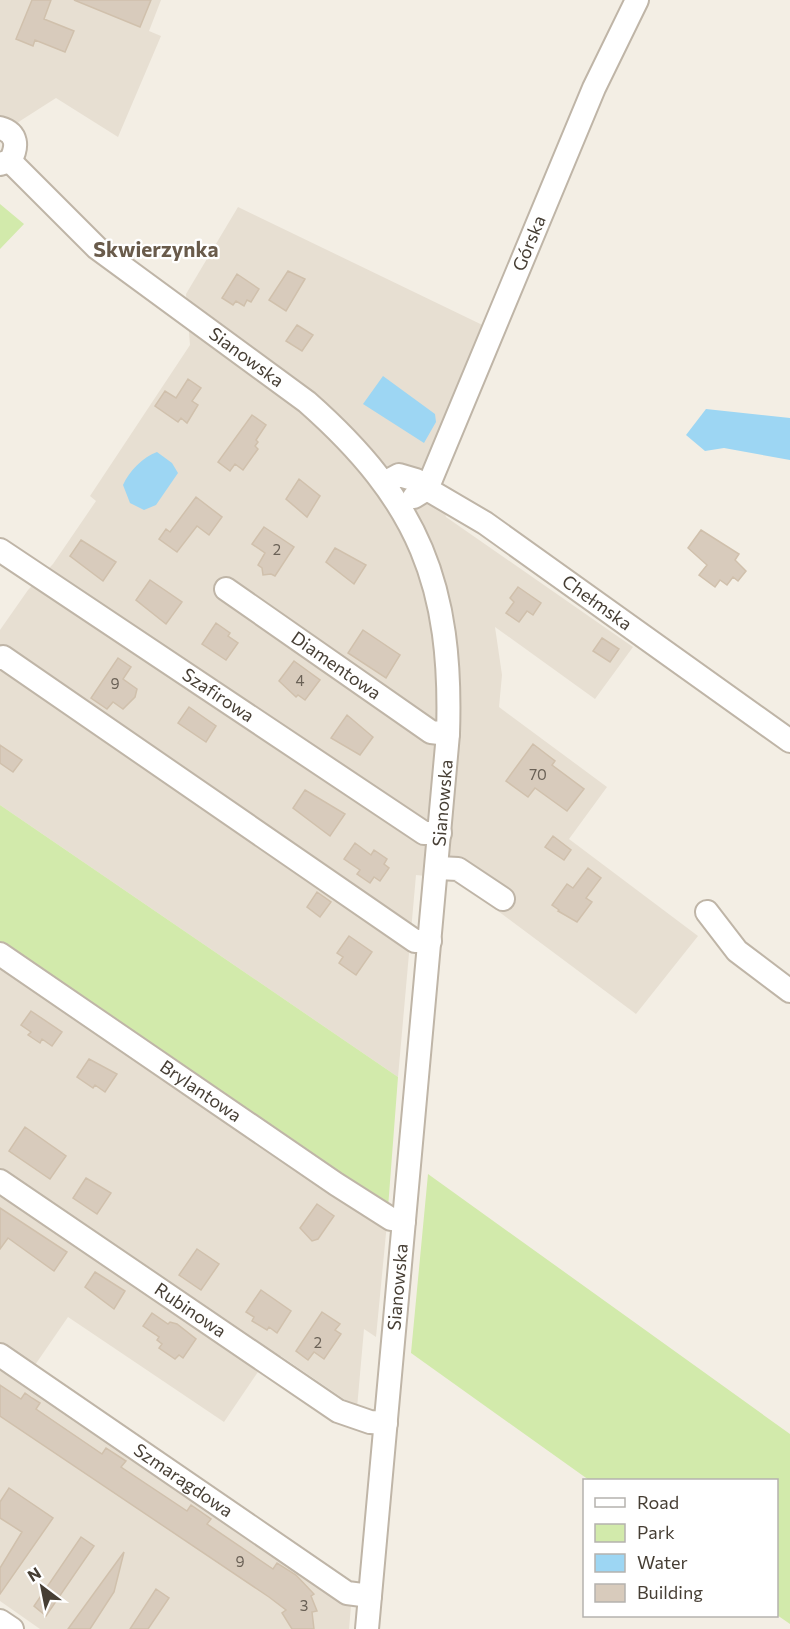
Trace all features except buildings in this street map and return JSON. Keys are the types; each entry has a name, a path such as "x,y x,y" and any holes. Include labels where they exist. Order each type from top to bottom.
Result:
{"street":[{"name":"Górska","path":"427,489 594,88 637,0"},
{"path":"0,128 7,130 15,138 16,150 5,162"},
{"name":"Sianowska","path":"5,162 97,248 307,402 353,444 401,506 420,543 437,589 450,692 448,734 438,868 367,1629"},
{"name":"Chełmska","path":"384,483 399,476 416,480 427,489 485,523 790,741"},
{"path":"401,506 427,489"},
{"name":"Szafirowa","path":"0,550 424,832 440,833"},
{"name":"Diamentowa","path":"226,589 431,732 448,734"},
{"path":"2,658 416,941 430,941"},
{"path":"438,868 458,869 503,899"},
{"path":"707,912 737,951 790,991"},
{"name":"Brylantowa","path":"0,954 336,1184 391,1219 404,1221"},
{"name":"Rubinowa","path":"0,1181 338,1411 370,1422 386,1423"},
{"name":"Szmaragdowa","path":"0,1355 347,1593 370,1596"},
{"path":"0,1621 12,1629"}],"shaded area":[{"path":"0,0 161,0 149,31 161,36 118,137 56,98 20,121 0,140"},
{"path":"238,207 499,333 437,476 446,517 633,647 595,699 495,627 502,675 499,707 607,787 569,839 698,936 636,1014 455,879 416,875 398,1077 0,805 0,630 28,590 53,564 96,501 90,496 190,345 186,294"},
{"path":"0,959 387,1223 376,1337 364,1329 357,1408 281,1356 262,1366 224,1422 68,1317 24,1381 341,1595 351,1606 349,1629 40,1629 0,1601"}],"green space":[{"path":"0,204 24,224 0,249"},
{"path":"0,805 398,1077 388,1208 0,951"},
{"path":"428,1174 790,1434 790,1624 778,1616 778,1479 588,1479 411,1353"}],"water":[{"path":"383,376 435,414 436,422 424,443 363,404"},
{"path":"706,409 790,418 790,460 724,448 705,451 686,435"},
{"path":"157,452 172,463 178,473 156,505 144,510 130,503 123,485 137,465"}],"district":[{"name":"Skwierzynka","path":"156,250"}]}
